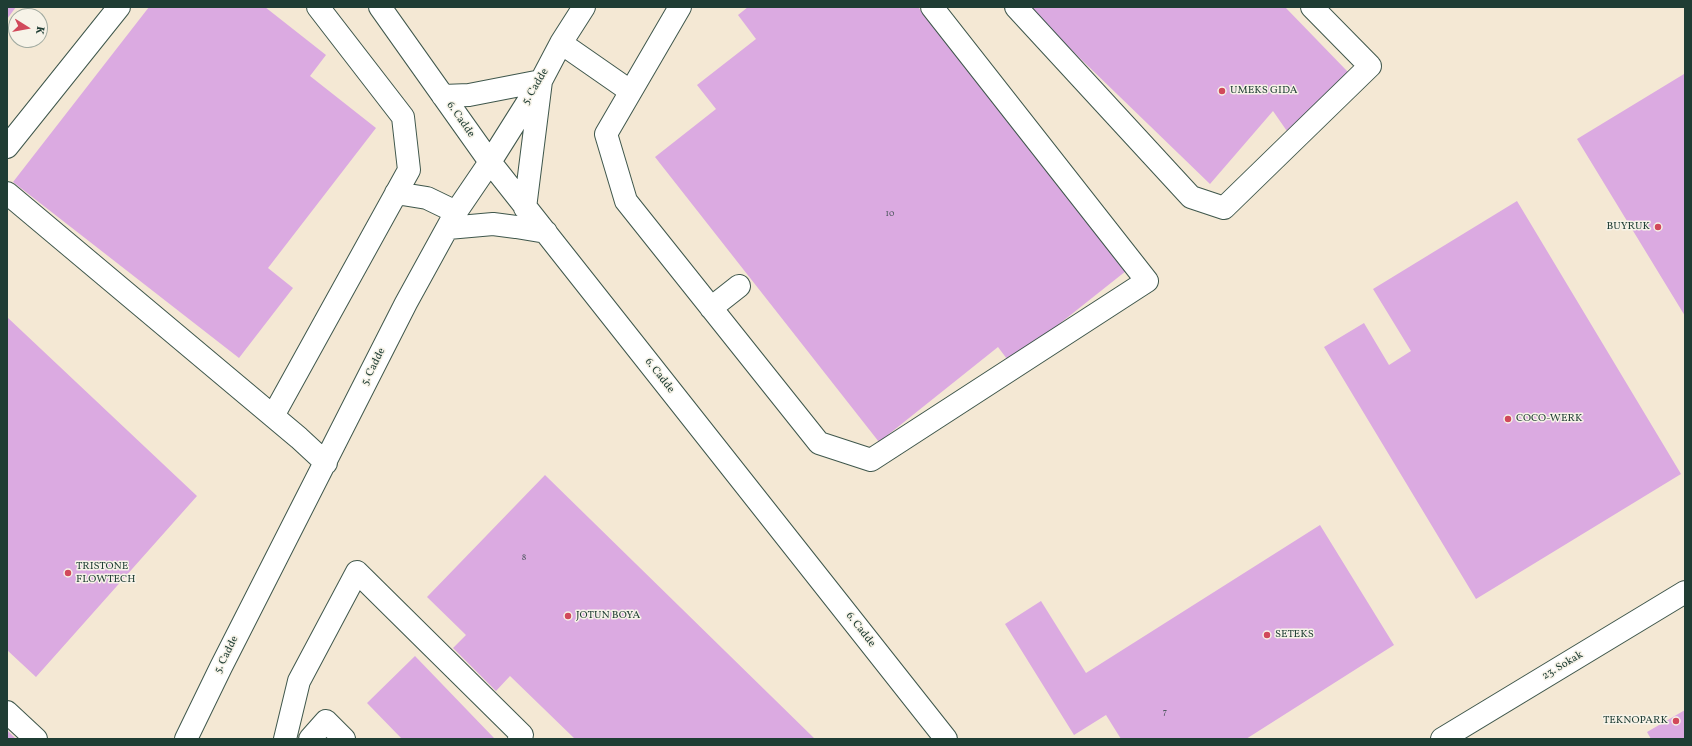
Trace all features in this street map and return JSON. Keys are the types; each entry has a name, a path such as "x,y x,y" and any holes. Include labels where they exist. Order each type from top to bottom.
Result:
{"street":[{"path":"7,147 119,7"},
{"path":"273,416 409,170 403,117 318,7"},
{"name":"6. Cadde","path":"380,7 490,162 525,208 546,232 946,739"},
{"name":"5. Cadde","path":"186,739 221,666 326,463 406,303 452,220 541,81 561,43 584,7"},
{"path":"680,7 606,134 626,201 819,443 871,460 1147,281 932,7"},
{"path":"1016,7 1191,197 1224,208 1370,66 1312,7"},
{"path":"561,43 630,91"},
{"path":"443,96 468,95 541,81 525,208"},
{"path":"7,193 273,416 326,463"},
{"path":"396,193 427,198 452,220 493,224 546,232"},
{"path":"711,308 739,286"},
{"path":"285,739 299,681 357,572 522,735 519,739"},
{"name":"23. Sokak","path":"1442,739 1685,592"},
{"path":"7,712 36,739"},
{"path":"310,739 326,721 344,739"}],"building":[{"path":"7,7 16,7 8,8 7,19"},
{"path":"149,7 265,7 326,55 310,76 376,128 268,268 293,288 239,358 13,182"},
{"path":"748,7 918,7 1126,271 1010,363 998,347 879,442 655,157 716,109 697,85 756,39 738,15"},
{"name":"UMEKS GIDA","path":"1027,7 1285,7 1348,72 1289,134 1273,111 1210,184"},
{"name":"BUYRUK","path":"1684,74 1685,76 1685,316 1577,139"},
{"name":"COCO-WERK","path":"1517,201 1681,474 1476,599 1324,347 1364,323 1389,365 1411,351 1373,289"},
{"name":"TRISTONE FLOWTECH","path":"7,317 197,496 36,677 7,650"},
{"name":"JOTUN BOYA","path":"545,475 815,739 575,739 510,676 496,691 453,648 466,635 427,597"},
{"name":"SETEKS","path":"1320,525 1394,645 1246,739 1121,739 1106,715 1074,735 1005,624 1041,601 1086,673"},
{"path":"415,656 494,738 493,739 402,739 367,703"},
{"name":"TEKNOPARK","path":"1685,710 1685,739 1651,739 1647,732"},
{"path":"7,730 16,739 7,739"}],"place":[{"name":"UMEKS GIDA","path":"1222,91"},
{"name":"BUYRUK","path":"1658,227"},
{"name":"COCO-WERK","path":"1508,419"},
{"name":"TRISTONE FLOWTECH","path":"68,573"},
{"name":"JOTUN BOYA","path":"568,616"},
{"name":"SETEKS","path":"1267,635"},
{"name":"TEKNOPARK","path":"1676,721"}]}
